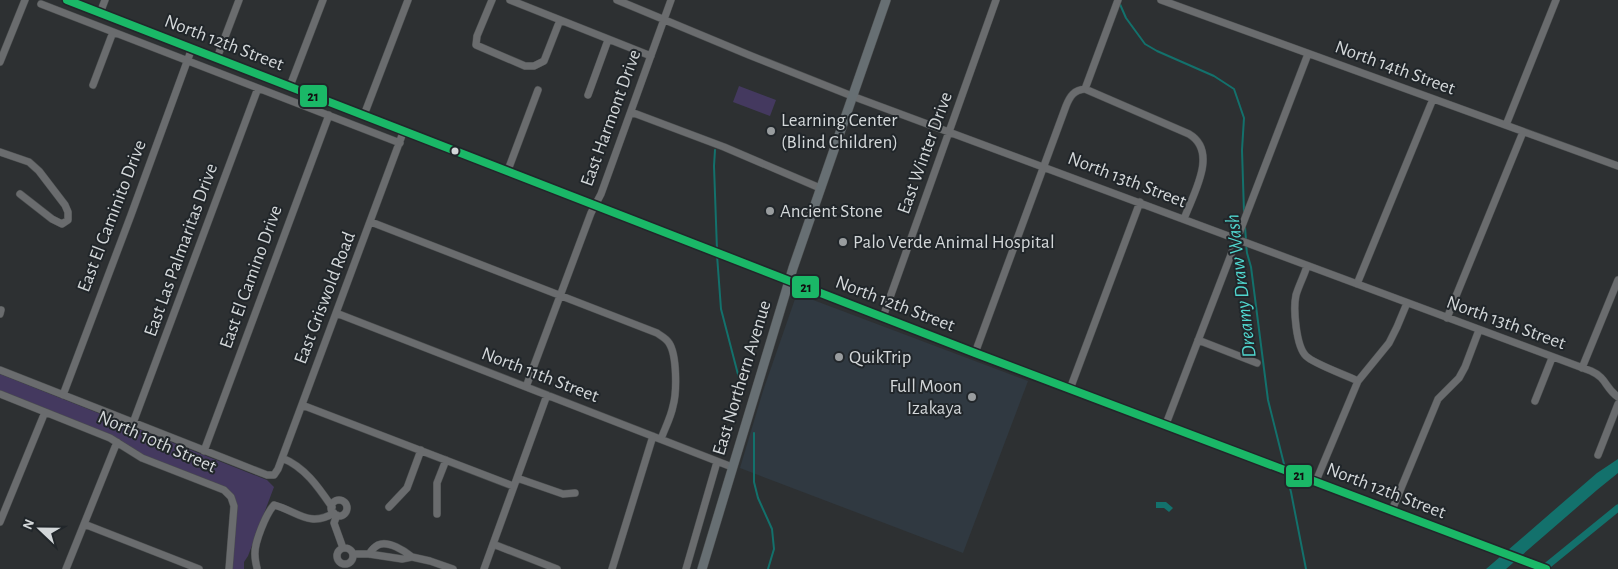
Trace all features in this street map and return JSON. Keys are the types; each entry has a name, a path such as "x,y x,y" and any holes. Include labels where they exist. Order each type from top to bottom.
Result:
{"main road":[{"name":"East Northern Avenue","path":"702,569 789,280 886,0"}],"street":[{"path":"0,62 25,0"},
{"name":"North 12th Street","path":"67,0 975,353 1546,569"},
{"path":"100,13 105,0"},
{"path":"217,58 239,0"},
{"path":"290,86 323,0"},
{"path":"364,115 408,0"},
{"path":"492,0 477,36 476,45 524,66 534,66 544,61 560,20"},
{"path":"510,0 651,56"},
{"name":"North 13th Street","path":"617,0 852,96 1600,375 1613,394 1618,397"},
{"name":"East Harmont Drive","path":"526,387 591,213 602,194 671,0"},
{"name":"East Winter Drive","path":"883,317 996,0"},
{"path":"975,353 1069,99 1081,89 1118,0"},
{"name":"North 14th Street","path":"1162,0 1618,166"},
{"path":"1506,125 1556,0"},
{"name":"North 12th Street","path":"41,4 400,143"},
{"path":"93,85 113,32"},
{"path":"588,95 608,40"},
{"name":"East El Caminito Drive","path":"63,395 192,48"},
{"path":"1166,424 1308,54"},
{"name":"East Las Palmaritas Drive","path":"134,423 258,88"},
{"path":"1081,89 1189,134 1199,143 1203,150 1203,165 1184,219"},
{"path":"508,170 538,90"},
{"path":"1357,284 1433,99"},
{"path":"631,112 724,147 820,188"},
{"name":"East El Camino Drive","path":"204,451 329,115"},
{"name":"East Griswold Road","path":"274,475 278,469 404,130"},
{"path":"1447,318 1523,132"},
{"path":"0,152 24,159 38,171 65,205 68,212 68,220 62,224 52,219 20,194"},
{"path":"1070,389 1140,202"},
{"path":"371,222 657,333 667,340 674,356 675,395 674,406 661,439"},
{"path":"1307,266 1296,295 1295,306 1299,344 1304,357 1358,381"},
{"path":"1582,368 1618,280"},
{"path":"1316,481 1358,381 1389,343 1407,303"},
{"name":"North 11th Street","path":"336,313 732,467"},
{"path":"1392,510 1438,399 1459,378 1465,368 1479,330"},
{"path":"1198,340 1257,363"},
{"path":"1535,401 1552,358"},
{"name":"North 10th Street","path":"0,370 204,451 268,475 274,475"},
{"name":"North 10th Street","path":"0,394 117,442 142,458 224,490 231,497 234,506 229,569"},
{"path":"484,569 547,396"},
{"path":"302,404 514,486"},
{"path":"1598,455 1618,404"},
{"path":"0,522 45,412"},
{"path":"612,569 653,436"},
{"path":"66,569 117,442"},
{"path":"389,507 407,488 421,450"},
{"path":"282,458 304,470 334,512 334,523 343,548"},
{"path":"437,514 437,482 446,460"},
{"name":"East Northern Avenue","path":"686,569 717,462"},
{"path":"517,478 563,494 575,493"},
{"path":"257,568 254,555 256,546 269,510 274,505 313,520 323,518 334,512"},
{"path":"84,524 199,569"},
{"path":"369,554 376,546 384,544 406,552 412,557"},
{"path":"493,544 557,569"},
{"path":"343,548 349,549 353,554"},
{"path":"343,548 338,553 340,561 349,562 353,554"},
{"path":"353,554 369,554 402,559 412,557 430,560 453,569"}],"shaded area":[{"path":"739,86 776,100 770,116 733,102"},
{"path":"800,295 1028,381 963,553 740,468 763,391 795,299"},
{"path":"0,374 267,480 274,487 244,562 244,569 232,569 234,496 143,455 119,439 0,392"}],"water":[{"path":"1618,459 1618,473 1506,569 1486,569 1597,473"},
{"path":"1156,502 1166,502 1173,508 1169,512 1164,508 1156,508"}],"waterway":[{"name":"Dreamy Draw Wash","path":"1119,2 1126,18 1145,44 1214,76 1234,89 1244,118 1242,150 1244,212"},
{"path":"715,150 717,250"},
{"name":"Dreamy Draw Wash","path":"1245,227 1246,240"},
{"name":"Dreamy Draw Wash","path":"1246,244 1251,267 1268,400 1285,468"},
{"path":"717,255 721,309 741,386"},
{"path":"754,433 754,482 758,498 772,529 774,549 768,569"},
{"name":"Dreamy Draw Wash","path":"1286,473 1306,569"},
{"path":"1543,569 1618,508"}],"transit line":[{"name":"21","path":"67,0 975,353 1546,569"}],"place":[{"name":"Learning Center (Blind Children)","path":"771,131"},
{"name":"Ancient Stone","path":"770,211"},
{"name":"Palo Verde Animal Hospital","path":"843,242"},
{"name":"QuikTrip","path":"839,357"},
{"name":"Full Moon Izakaya","path":"972,397"}]}
